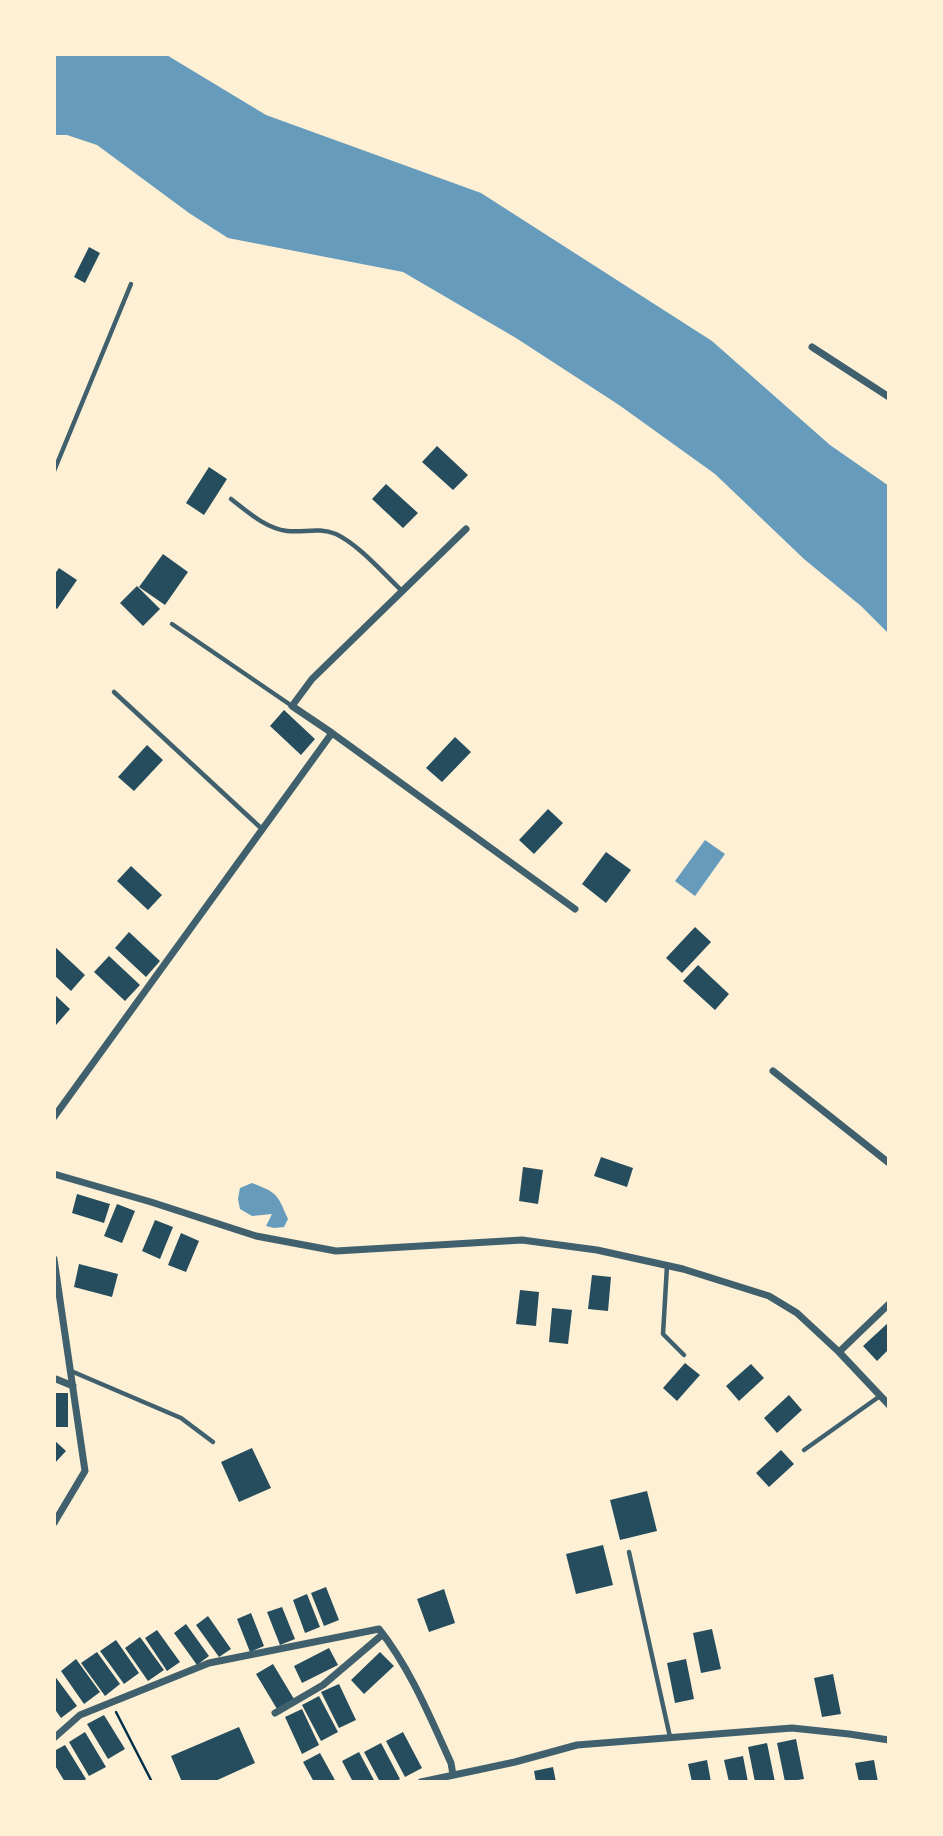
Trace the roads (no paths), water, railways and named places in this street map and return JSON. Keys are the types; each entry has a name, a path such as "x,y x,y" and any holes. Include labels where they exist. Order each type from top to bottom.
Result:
{"street":[{"path":"812,347 889,397"},
{"path":"466,528 312,679 292,706 575,909"},
{"path":"54,1117 332,733"},
{"path":"773,1071 889,1163"},
{"path":"54,1174 256,1236 336,1251 522,1240 597,1250 667,1265 769,1296 797,1313 839,1352 889,1405"},
{"path":"54,1259 85,1471 54,1523"},
{"path":"839,1352 889,1304"},
{"path":"55,1379 74,1386"},
{"path":"54,1738 80,1715 209,1663 379,1629 394,1648 421,1698 451,1763 453,1775"},
{"path":"275,1713 323,1685 383,1634"},
{"path":"421,1782 515,1762 577,1745 792,1728 889,1740"}],"lane":[{"path":"54,471 131,285"},
{"path":"231,499 264,524 287,531 314,529 336,534 357,548 402,591"},
{"path":"172,624 292,706"},
{"path":"114,692 262,829"},
{"path":"667,1265 663,1334 684,1356"},
{"path":"71,1371 181,1419 213,1442"},
{"path":"804,1450 880,1395"},
{"path":"629,1552 670,1737"}],"water":[{"path":"54,54 165,54 266,115 481,193 712,341 830,445 889,486 889,634 861,606 804,559 715,474 619,405 516,338 403,272 228,238 189,213 97,145 67,135 54,135"},
{"path":"705,840 725,854 695,896 675,881"},
{"path":"252,1183 267,1189 279,1199 288,1219 284,1227 266,1226 272,1214 252,1216 240,1209 240,1188"}]}
